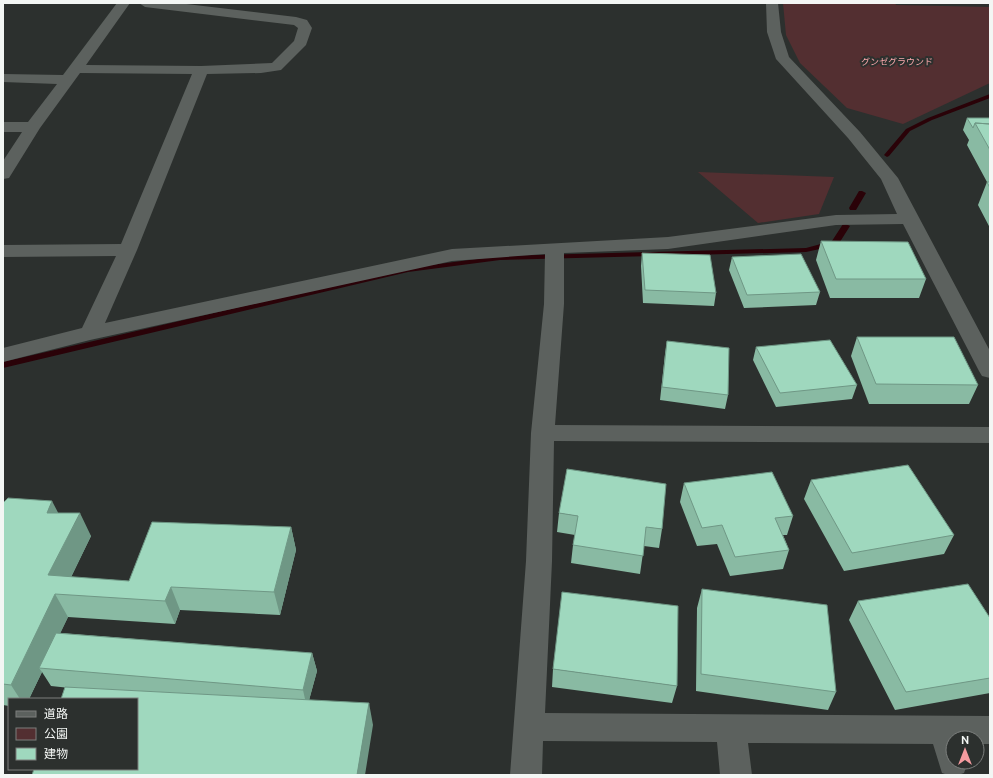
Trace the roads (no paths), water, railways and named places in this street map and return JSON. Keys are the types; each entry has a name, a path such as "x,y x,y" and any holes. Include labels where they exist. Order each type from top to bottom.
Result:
{"street":[{"path":"3,174 33,127 124,3"},
{"path":"3,78 71,74 261,69 276,67 301,42 305,28 302,23 296,21 145,3"},
{"path":"772,3 772,26 777,48 783,59 854,135 889,178 908,219 990,371"},
{"path":"90,333 128,250 202,70"},
{"path":"3,127 33,127"},
{"path":"3,355 90,333 452,255 555,248 668,244 836,220 908,219"},
{"path":"526,775 539,561 543,433 554,304 555,248"},
{"path":"3,251 128,250"},
{"path":"543,433 990,436"},
{"path":"529,727 731,727 990,730"},
{"path":"731,727 736,775"}],"waterway":[{"path":"887,155 908,130 930,119 990,96"},
{"path":"853,208 862,193"},
{"path":"3,365 408,270 500,258 806,250 835,243 846,226"}],"park label":[{"name":"グンゼグラウンド","path":"897,62"}]}
